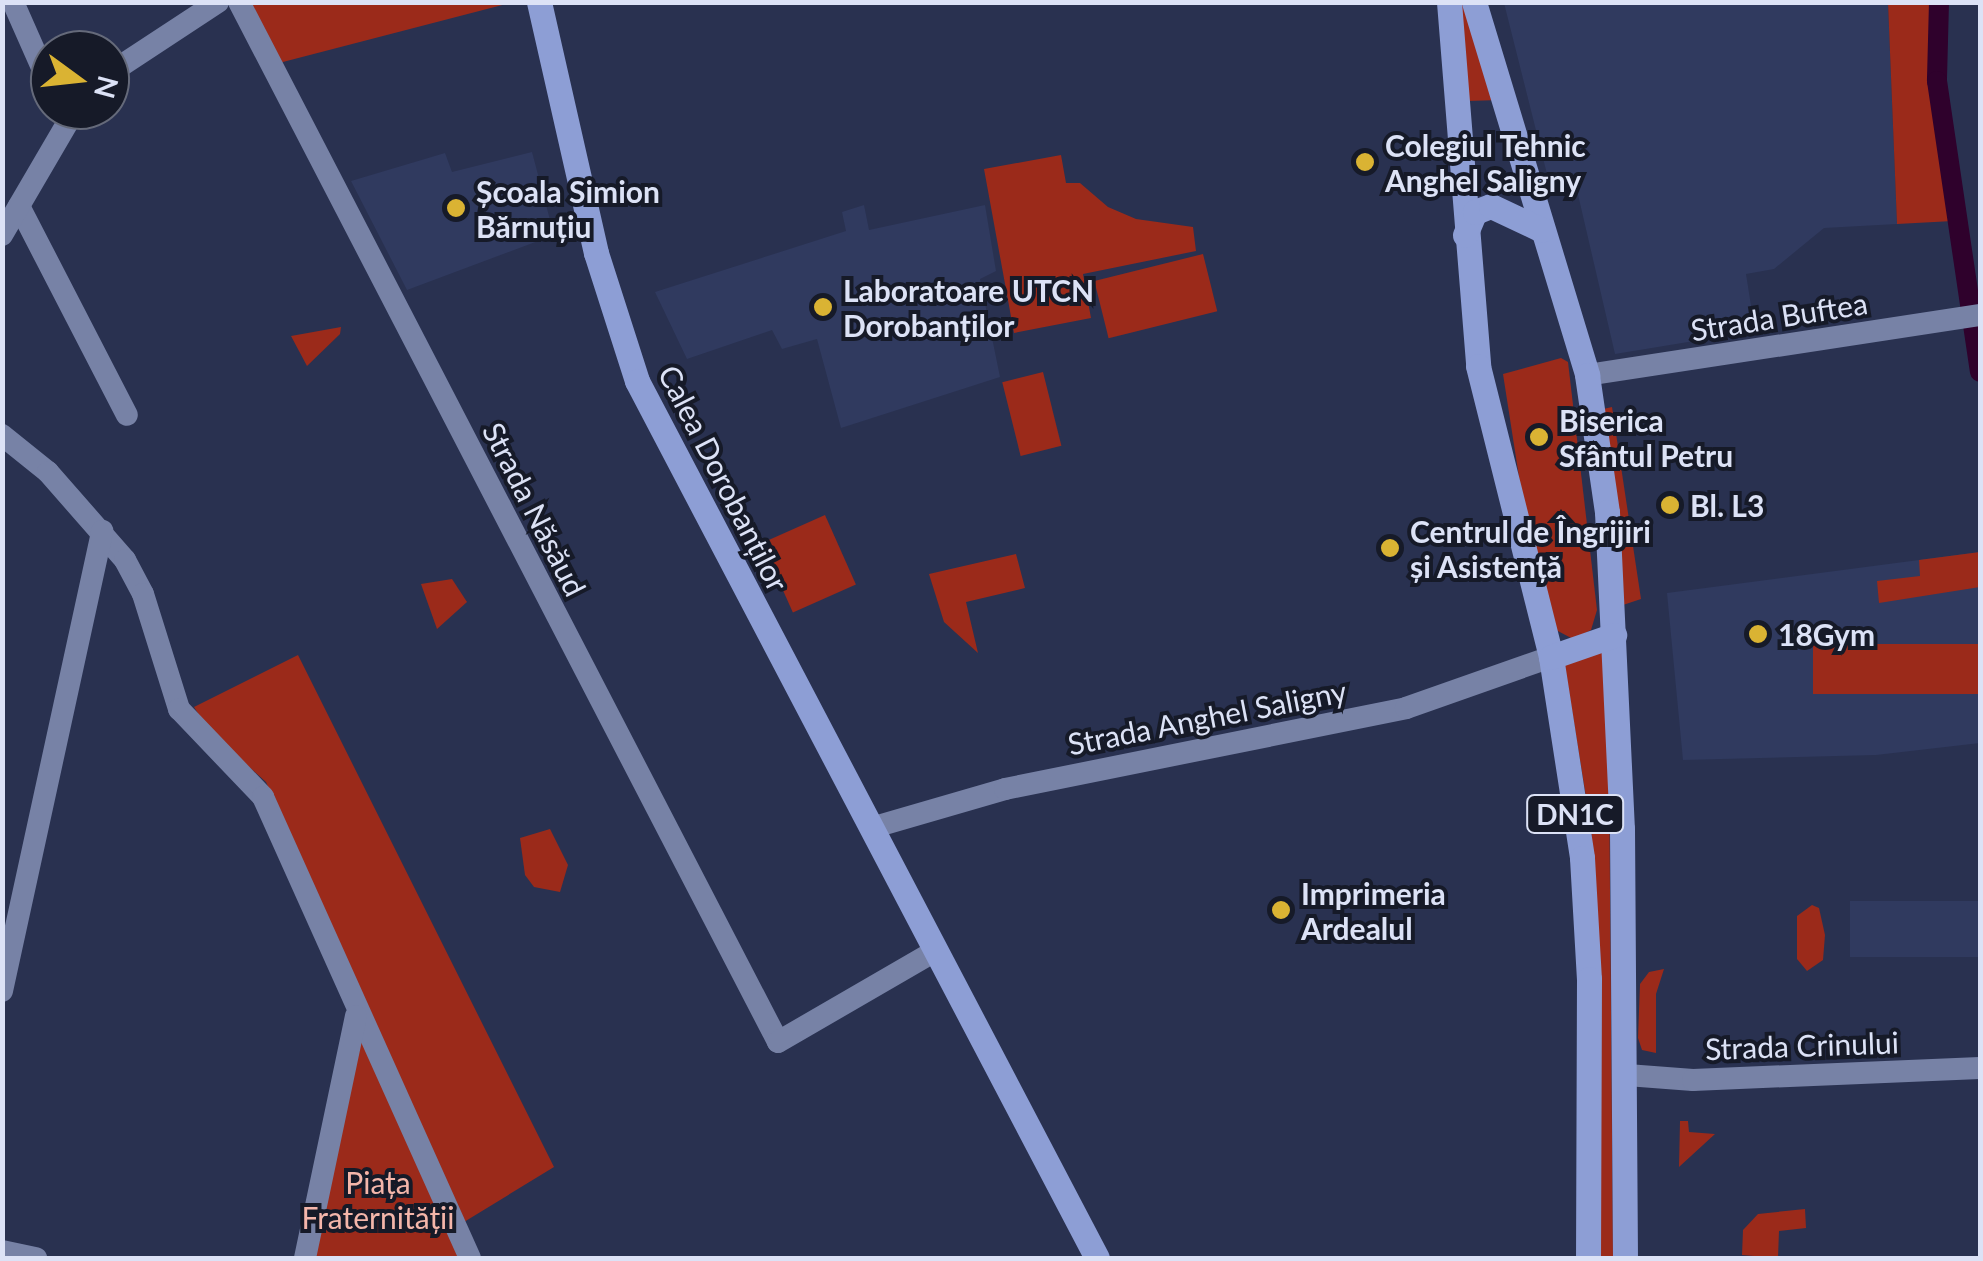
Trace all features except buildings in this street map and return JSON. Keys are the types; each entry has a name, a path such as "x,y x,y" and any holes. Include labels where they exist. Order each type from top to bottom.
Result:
{"main road":[{"name":"Calea Dorobanților","path":"538,2 627,356 675,463 1098,1258"},
{"name":"DN1C","path":"1449,2 1464,236 1478,366 1551,657 1586,914 1588,1258"},
{"name":"DN1C","path":"1474,2 1587,375 1608,512 1626,1075 1626,1258"},
{"path":"1464,236 1475,212 1491,206 1542,230"},
{"path":"1551,657 1614,635"}],"street":[{"path":"14,2 30,39"},
{"path":"130,61 218,2"},
{"name":"Strada Năsăud","path":"239,2 778,1042 934,951"},
{"path":"2,235 60,130"},
{"path":"19,206 127,415"},
{"name":"Strada Buftea","path":"1587,375 1980,315"},
{"path":"2,436 48,472 102,531 143,594 179,709 263,797 356,1016 470,1258"},
{"path":"2,991 12,899 102,531"},
{"name":"Strada Anghel Saligny","path":"871,828 1050,779 1406,708 1551,657"},
{"path":"305,1258 356,1016"},
{"name":"Strada Crinului","path":"1626,1075 1693,1080 1980,1068"},
{"path":"2,1251 36,1258"}],"shaded area":[{"path":"1504,3 1888,3 1897,224 1824,228 1774,269 1746,274 1755,331 1615,354 1573,173 1548,178"},
{"name":"Școala Simion Bărnuțiu","path":"532,152 554,235 407,290 351,181 445,153 452,172"},
{"name":"Laboratoare UTCN Dorobanților","path":"864,205 869,230 985,205 996,271 980,279 1000,377 841,428 817,339 782,349 772,330 687,359 655,292 846,231 842,212"},
{"path":"1980,552 1980,743 1876,755 1683,760 1667,593"},
{"path":"1850,901 1980,901 1980,957 1850,957"}],"green space":[{"path":"248,3 510,3 279,63"},
{"path":"1453,3 1471,3 1500,100 1467,101"},
{"path":"1888,3 1935,3 1928,47 1953,221 1897,224"},
{"path":"1061,155 1066,183 1080,183 1108,207 1136,219 1193,227 1196,251 1083,274 1091,318 1014,333 984,169"},
{"path":"1203,254 1217,311 1109,338 1094,281"},
{"path":"341,327 340,334 307,366 291,336"},
{"path":"1561,358 1568,362 1597,610 1591,630 1573,639 1556,630 1524,509 1503,374"},
{"path":"1043,372 1061,446 1021,456 1002,382"},
{"path":"1612,407 1641,599 1623,605 1599,410"},
{"path":"825,515 856,584 793,612 762,543"},
{"path":"1980,552 1980,587 1879,603 1877,581 1920,576 1919,560"},
{"path":"1016,554 1025,588 966,602 978,653 944,622 929,574"},
{"path":"452,579 467,602 437,629 421,584"},
{"path":"1813,644 1980,644 1980,694 1813,694"},
{"path":"1608,648 1613,1258 1594,1258 1597,925 1591,828 1564,661"},
{"path":"298,655 554,1167 464,1222 266,782 209,731 194,707"},
{"path":"550,829 568,865 560,892 534,887 525,875 520,838"},
{"path":"1812,905 1819,908 1825,935 1823,960 1807,971 1797,959 1797,916"},
{"path":"1664,969 1656,994 1656,1053 1642,1050 1638,1038 1640,984 1649,972"},
{"name":"Piața Fraternității","path":"356,1016 470,1258 305,1258"},
{"path":"1680,1121 1688,1121 1689,1132 1715,1134 1679,1167"},
{"path":"1805,1209 1806,1228 1779,1231 1778,1258 1742,1255 1743,1230 1758,1214"}],"waterway":[{"path":"1939,2 1937,81 1980,372"}],"place":[{"name":"Colegiul Tehnic Anghel Saligny","path":"1365,162"},
{"name":"Școala Simion Bărnuțiu","path":"456,208"},
{"name":"Laboratoare UTCN Dorobanților","path":"823,307"},
{"name":"Biserica Sfântul Petru","path":"1539,437"},
{"name":"Bl. L3","path":"1670,505"},
{"name":"Centrul de Îngrijiri și Asistență","path":"1390,548"},
{"name":"18Gym","path":"1758,634"},
{"name":"Imprimeria Ardealul","path":"1281,910"}]}
